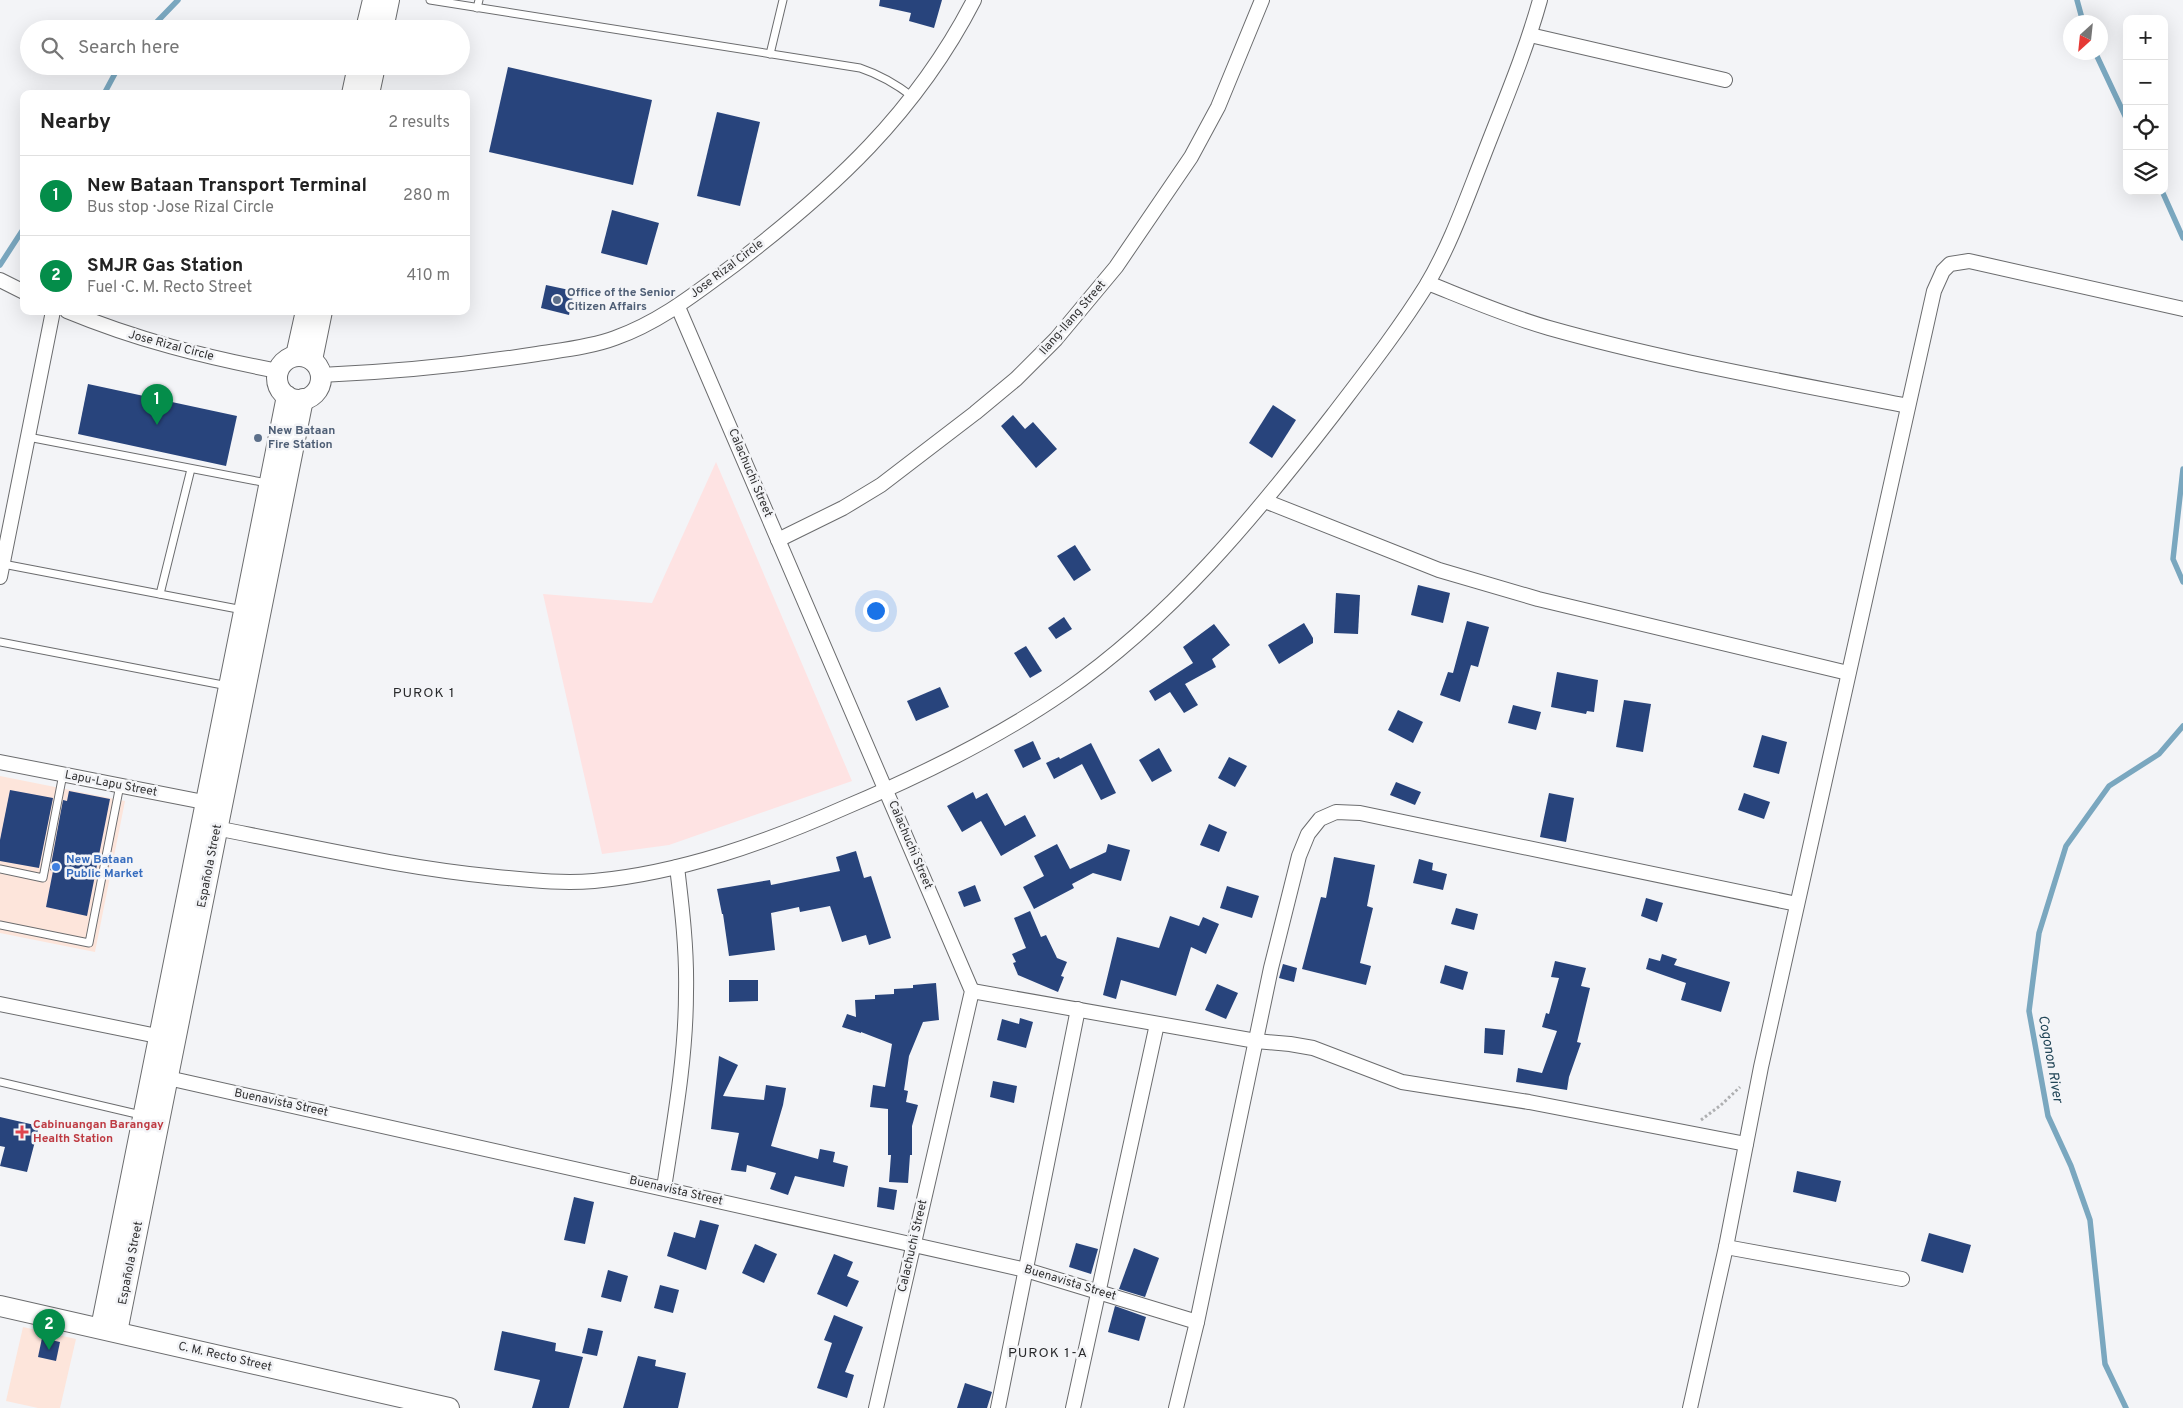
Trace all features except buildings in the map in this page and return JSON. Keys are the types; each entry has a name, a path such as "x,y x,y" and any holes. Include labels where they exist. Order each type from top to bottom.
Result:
{"street":[{"path":"368,20 372,0"},
{"path":"385,20 389,0"},
{"name":"Jose Rizal Circle","path":"310,364 444,367 574,348 613,339 645,326 678,307 799,214 840,178 913,98 938,63 974,0"},
{"name":"Ilang-Ilang Street","path":"778,540 843,508 888,480 975,414 1016,380 1056,340 1116,267 1191,157 1218,107 1262,0"},
{"path":"210,827 419,867 538,881 589,882 635,876 677,867 748,846 811,823 886,790 986,742 1073,685 1123,647 1170,603 1265,501 1382,350 1428,283 1462,208 1530,35 1540,0"},
{"path":"1530,35 1725,80"},
{"path":"353,90 356,75"},
{"path":"370,90 373,75"},
{"path":"1690,1408 1726,1247 1761,1067 1934,291 1943,271 1950,264 1959,261 1981,263 2183,309"},
{"path":"0,280 20,290"},
{"path":"1428,283 1497,311 1548,328 1682,361 1908,406"},
{"name":"Calachuchi Street","path":"678,307 972,991 876,1408"},
{"path":"1,570 52,315"},
{"name":"Jose Rizal Circle","path":"77,315 109,328 165,346 278,371"},
{"path":"306,315 310,364 319,388 310,397 295,398 278,385 278,371 285,361 310,364"},
{"path":"310,364 321,315"},
{"name":"Española Street","path":"237,688 244,610 270,484 295,398"},
{"name":"Española Street","path":"109,1330 295,398"},
{"path":"1265,501 1439,570 1538,600 1848,673"},
{"name":"Lapu-Lapu Street","path":"0,762 214,804"},
{"path":"1176,1408 1271,968 1299,856 1308,834 1320,819 1336,812 1360,813 1797,904"},
{"path":"664,1188 680,1087 686,993 685,939 677,867"},
{"path":"972,991 1256,1041 1313,1048 1402,1082 1529,1102 1746,1144"},
{"path":"0,1004 167,1038"},
{"path":"998,1408 1078,1009"},
{"path":"1073,1408 1157,1024"},
{"name":"Buenavista Street","path":"160,1076 913,1243 1026,1270 1196,1322"},
{"path":"1726,1247 1902,1280"},
{"name":"C. M. Recto Street","path":"0,1306 109,1330 418,1405 449,1408"}],"lane":[{"path":"430,0 860,68 892,81 913,98"},
{"path":"477,8 479,0"},
{"path":"770,54 783,0"},
{"path":"28,437 270,484"},
{"path":"160,594 191,468"},
{"path":"1,570 160,594 244,610"},
{"path":"0,642 237,688"},
{"path":"0,869 43,878 63,774"},
{"path":"0,925 89,943 120,785"},
{"path":"0,1082 152,1117"}],"path":[{"path":"1684,1132 1721,1105 1761,1067"}],"shaded area":[{"path":"716,462 852,781 669,845 602,854 543,594 652,603"},
{"name":"New Bataan Public Market","path":"0,776 125,801 95,952 0,933"},
{"path":"23,1327 76,1339 60,1408 38,1408 6,1401"}],"waterway":[{"path":"159,20 178,0"},
{"name":"Cogonon River","path":"2077,0 2081,15"},
{"name":"Cogonon River","path":"2099,60 2123,112"},
{"path":"106,90 114,75"},
{"name":"Cogonon River","path":"2164,195 2183,238"},
{"path":"0,265 20,234"},
{"name":"Cogonon River","path":"2183,469 2173,559 2183,582"},
{"name":"Cogonon River","path":"2126,1408 2105,1364 2090,1220 2071,1166 2048,1116 2029,1011 2039,933 2066,846 2109,786 2159,754 2183,726"}],"place":[{"name":"Office of the Senior Citizen Affairs","path":"557,300"},
{"name":"New Bataan Transport Terminal","path":"157,425"},
{"name":"New Bataan Fire Station","path":"258,438"},
{"name":"New Bataan Public Market","path":"56,867"},
{"name":"Cabinuangan Barangay Health Station","path":"22,1132"},
{"name":"SMJR Gas Station","path":"49,1350"}],"district":[{"name":"PUROK 1","path":"424,693"},
{"name":"PUROK 1-A","path":"1048,1353"}]}
